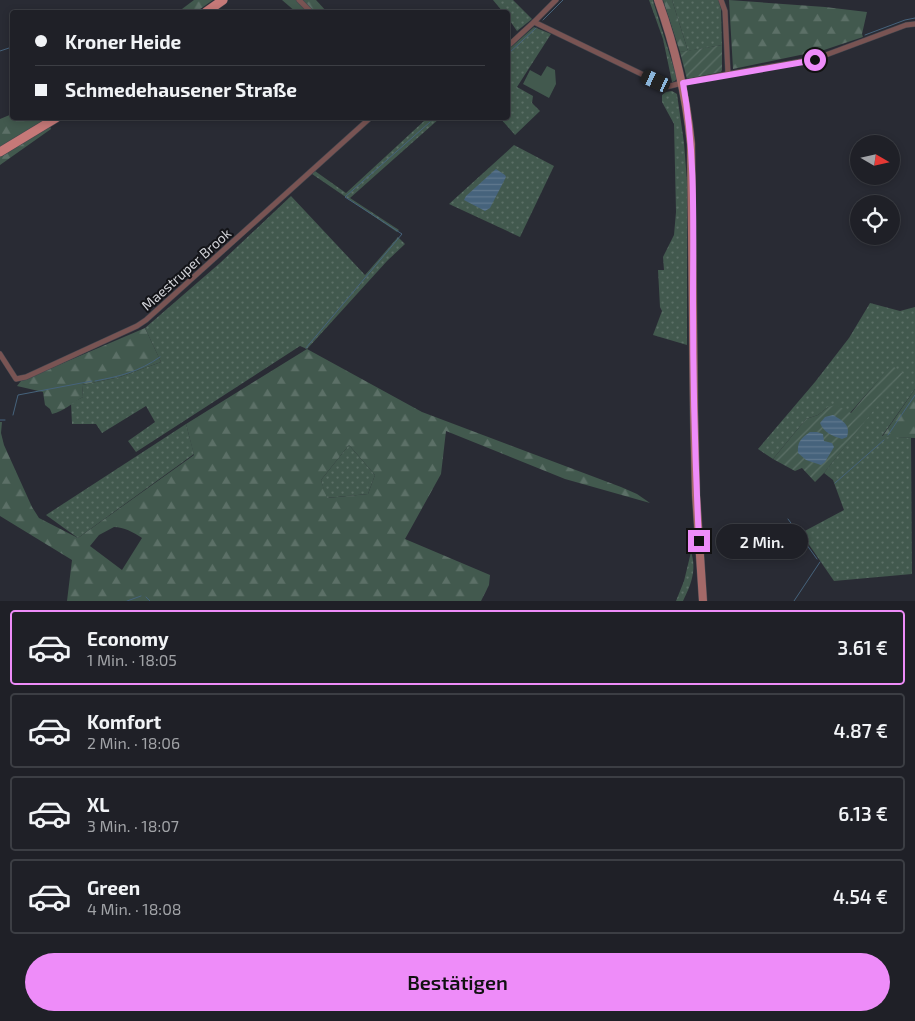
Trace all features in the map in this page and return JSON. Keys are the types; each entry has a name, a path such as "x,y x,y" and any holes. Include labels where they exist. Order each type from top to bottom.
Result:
{"main road":[{"path":"209,10 223,0"},
{"path":"658,0 672,41 683,83 690,126 693,173 696,494 703,601"},
{"path":"0,152 53,120"}],"street":[{"path":"300,0 309,10"},
{"path":"510,44 556,0"},
{"path":"721,0 724,11 728,74"},
{"path":"534,22 656,81 662,88 728,74 815,60 906,25 915,24"},
{"name":"Maestruper Brook","path":"0,354 16,379 21,378 137,326 368,120"}],"green space":[{"path":"194,0 213,0 199,10 181,10"},
{"path":"282,0 316,0 325,10 294,10"},
{"path":"493,0 513,0 532,19 517,31 510,21 510,10 501,10"},
{"path":"649,0 653,0 677,78 672,82 663,39"},
{"path":"663,0 672,0 688,51 680,52"},
{"path":"672,0 719,0 722,45 688,51"},
{"path":"729,0 867,12 863,37 824,50 733,69"},
{"path":"534,27 551,34 517,87 533,96 532,103 540,111 515,135 502,120 510,120 510,48"},
{"path":"722,45 721,72 687,79 680,52"},
{"path":"547,66 555,70 556,84 549,98 523,84 530,70 541,76"},
{"path":"672,91 677,94 687,181 687,345 653,335 662,311 660,307 658,270 664,270 663,257 674,235 676,212 674,124 662,102 662,95"},
{"path":"10,115 10,120 48,120 51,129 0,165 0,119"},
{"path":"438,120 350,198 399,230 397,232 312,174 315,171 346,193 424,121"},
{"path":"514,145 554,166 520,237 449,204"},
{"path":"291,196 365,275 398,237 405,244 387,261 307,349 300,346 136,452 128,441 155,422 146,406 102,433 96,424 72,424 71,403 83,397 82,385 120,377 161,362 145,328 220,263"},
{"path":"870,303 900,311 915,307 915,389 882,436 911,438 912,574 834,581 801,533 844,510 833,480 824,473 902,373 891,366 850,413 828,407 818,415 806,419 773,459 758,449 815,382 849,338"},
{"path":"145,328 161,362 120,377 82,385 83,397 60,411 52,414 45,405 43,392 17,386 21,381"},
{"path":"307,349 422,412 621,487 637,494 650,503 565,479 446,431 441,474 405,539 490,575 489,585 481,601 67,601 72,560 0,516 0,422 2,422 1,433 4,445 32,507 39,518 78,538 194,455 186,424","holes":["349,445 375,475 368,494 327,498 321,480","114,527 128,530 142,538 122,570 90,546 99,535"]},
{"path":"891,365 903,373 815,482 802,468 795,471 773,459 806,419 818,415 828,407 836,405 851,413"},
{"path":"915,389 915,438 882,437"},
{"path":"186,424 194,454 78,538 46,515"},
{"path":"349,445 375,475 368,494 326,498 321,480"},
{"path":"691,552 693,571 691,583 683,601 676,601 684,581"}],"water":[{"path":"496,169 506,177 490,208 485,211 464,200 466,196"},
{"path":"833,415 847,426 847,437 842,439 835,437 826,432 820,423 825,417"},
{"path":"810,432 823,434 824,441 832,443 834,447 821,465 806,460 798,453 800,441"}],"waterway":[{"path":"543,20 563,0"},
{"path":"865,35 915,18"},
{"path":"510,52 536,28"},
{"path":"0,51 10,48"},
{"path":"306,348 402,234 345,197 430,122"},
{"path":"95,381 129,373 160,357"},
{"path":"13,415 18,395 92,381"},
{"path":"888,435 915,395"},
{"path":"0,420 5,420"},
{"path":"835,483 884,440"},
{"path":"788,519 817,559"},
{"path":"794,601 820,562"},
{"path":"127,601 141,596"},
{"path":"146,597 150,601"}],"route":[{"path":"699,541 694,412 693,173 690,126 683,83 815,60"}]}
